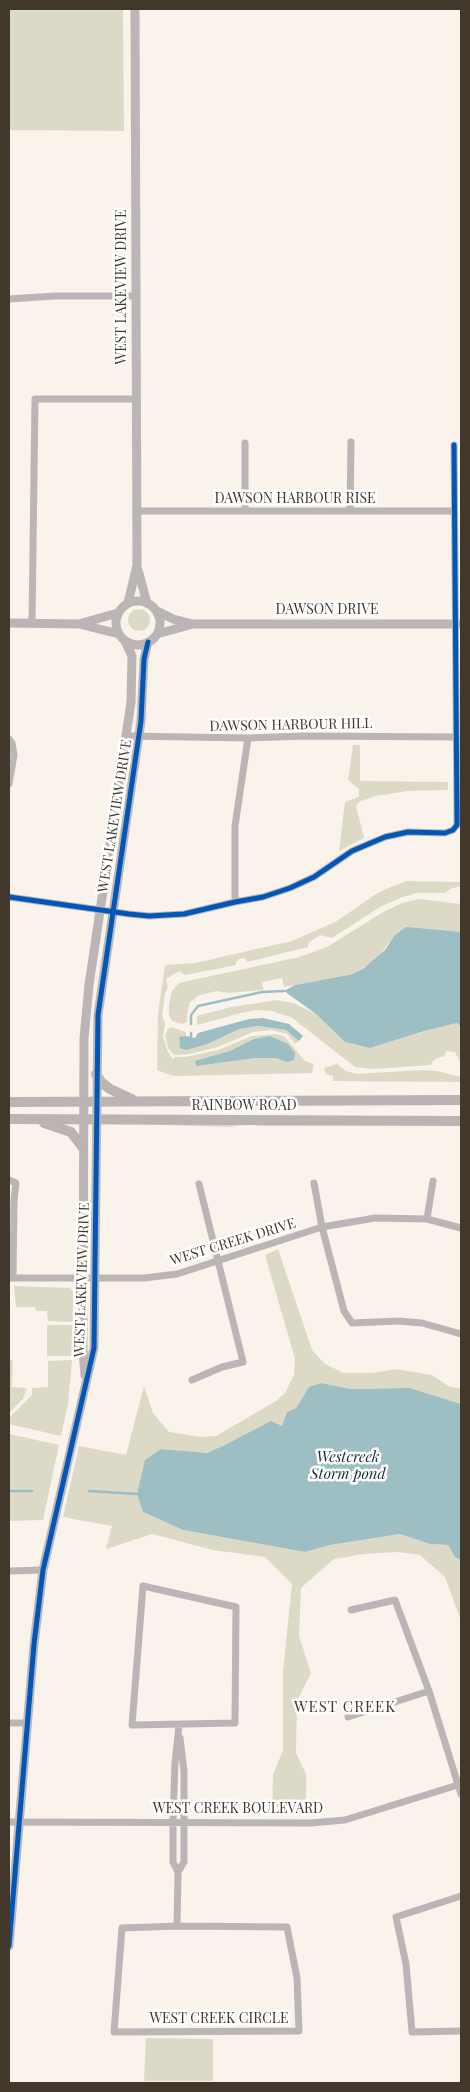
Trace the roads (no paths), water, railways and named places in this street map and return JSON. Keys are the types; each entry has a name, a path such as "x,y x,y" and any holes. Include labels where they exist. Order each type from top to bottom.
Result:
{"main road":[{"path":"96,1074 101,1082 110,1089 138,1101"},
{"name":"RAINBOW ROAD","path":"9,1102 461,1100"},
{"path":"9,1119 26,1119 58,1127 70,1132 83,1148"},
{"name":"RAINBOW ROAD","path":"26,1119 461,1121"}],"street":[{"name":"WEST LAKEVIEW DRIVE","path":"128,603 137,564 135,9"},
{"path":"9,299 54,296 136,296"},
{"path":"32,623 34,399 136,399"},
{"path":"350,442 350,511"},
{"path":"245,443 245,511"},
{"path":"9,897 101,911 168,916 263,897 290,888 314,877 352,851 385,837 408,832 445,833 453,830 457,825 458,624 454,445"},
{"name":"DAWSON HARBOUR RISE","path":"137,511 454,511"},
{"name":"WEST LAKEVIEW DRIVE","path":"137,564 147,603"},
{"path":"9,623 80,624 122,638 136,645 148,642 157,634 160,623 157,612 147,603 134,601 128,603 118,613 80,624"},
{"name":"DAWSON DRIVE","path":"157,612 173,619 193,624 458,624"},
{"path":"118,613 116,624 122,638"},
{"name":"DAWSON DRIVE","path":"157,634 193,624"},
{"name":"WEST LAKEVIEW DRIVE","path":"86,1378 82,1348 85,1012 127,736 132,662 130,650 122,638"},
{"name":"WEST LAKEVIEW DRIVE","path":"9,1946 13,1822 27,1723 43,1570 94,1348 98,1015 138,738 144,659 148,642"},
{"name":"DAWSON HARBOUR HILL","path":"127,736 138,738 456,737"},
{"path":"9,738 14,755 9,784"},
{"path":"235,902 235,826 248,738"},
{"path":"9,1180 16,1183 11,1278"},
{"path":"427,1219 433,1181"},
{"path":"314,1183 322,1227 344,1311 352,1323 406,1321 422,1323 461,1334"},
{"path":"192,1380 222,1367 243,1362 199,1184"},
{"name":"WEST CREEK DRIVE","path":"11,1278 144,1278 177,1274 322,1227 375,1218 427,1219 461,1228"},
{"path":"9,1571 43,1570"},
{"path":"142,1586 236,1607 235,1723 179,1725 132,1725 142,1586"},
{"path":"351,1610 395,1600 460,1784 461,1794"},
{"path":"348,1716 428,1691"},
{"path":"9,1723 27,1723"},
{"path":"177,1926 178,1872 173,1862 173,1822 175,1763 179,1725"},
{"path":"178,1872 184,1862 184,1771 179,1725"},
{"name":"WEST CREEK BOULEVARD","path":"13,1822 311,1823 345,1820 460,1784"},
{"path":"461,1896 396,1917 406,1964 412,2032 461,2031"},
{"name":"WEST CREEK CIRCLE","path":"177,1926 287,1927 297,1978 299,2031 114,2032 122,1928 177,1926"}],"water":[{"path":"406,927 461,932 461,1027 457,1023 370,1048 345,1042 316,1014 284,991 295,985 353,974 364,968 385,950 394,936"},
{"path":"263,1018 289,1024 303,1036 299,1041 286,1030 258,1026 240,1029 207,1044 186,1050 180,1048 179,1037 195,1038 198,1033 249,1019"},
{"path":"270,1036 288,1044 295,1053 294,1060 287,1062 276,1058 254,1058 196,1066 195,1061 230,1051 254,1039"},
{"name":"Westcreek Storm pond","path":"321,1383 351,1389 410,1388 461,1404 461,1560 455,1557 448,1545 430,1544 400,1534 330,1545 305,1552 183,1530 143,1512 137,1494 145,1460 161,1449 207,1453 271,1421 282,1426 287,1412 296,1408 309,1387"}],"waterway":[{"path":"191,1024 191,1015 198,1006 262,992 284,991"},
{"path":"191,1033 191,1038"},
{"path":"9,1491 32,1491"},
{"path":"89,1491 137,1494"}],"district":[{"name":"WEST CREEK","path":"345,1707"}]}
